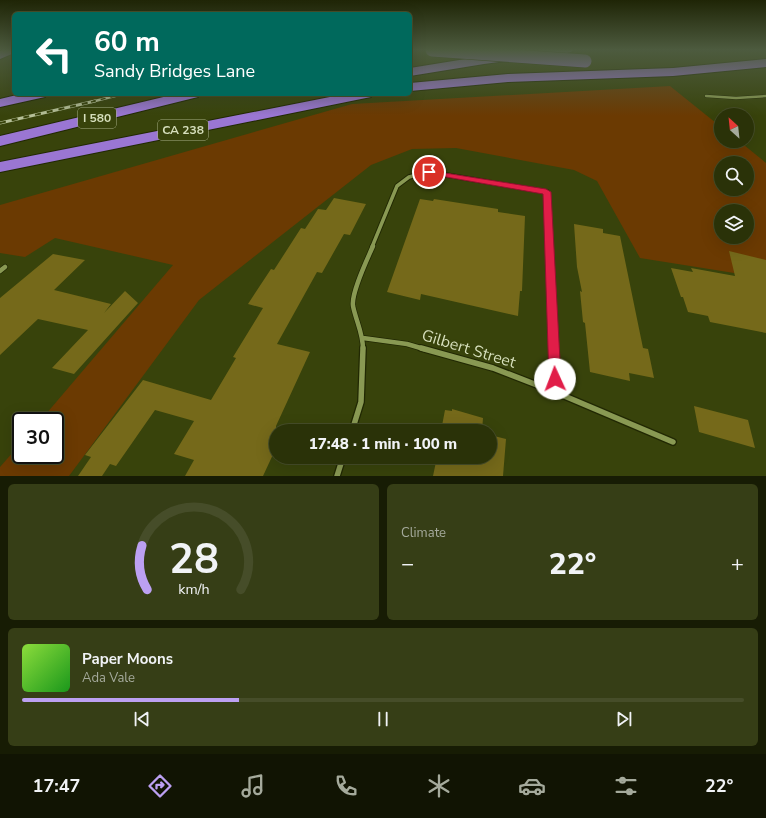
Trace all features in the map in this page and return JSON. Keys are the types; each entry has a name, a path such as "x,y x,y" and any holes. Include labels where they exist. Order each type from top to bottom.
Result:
{"highway":[{"path":"412,87 508,78 674,72"},
{"path":"0,103 31,96"},
{"name":"I 580","path":"0,141 185,96"},
{"path":"0,165 298,96"},
{"name":"CA 238","path":"0,165 356,96"}],"street":[{"path":"706,96 736,98 766,96"},
{"path":"354,424 361,402 363,338 353,305 359,280 397,186 409,177 429,172 546,192 555,392"},
{"path":"0,271 5,267"},
{"name":"Gilbert Street","path":"363,338 407,344 493,368 555,392 674,442"},
{"path":"337,476 341,464"}],"shaded area":[{"path":"670,86 714,121 714,148 748,148 766,163 766,278 640,258 597,181 574,170 456,148 412,149 371,165 199,300 69,476 0,476 0,467 12,453 12,464 64,464 64,412 48,412 173,265 55,238 25,257 0,253 0,205 352,104"}],"building":[{"path":"334,198 366,204 350,235 344,234 322,273 317,272 277,344 310,352 277,424 269,424 269,463 263,476 185,476 194,460 174,454 194,421 155,410 116,466 110,464 102,476 78,476 91,457 85,455 143,380 211,400 236,358 233,357 263,308 248,304 271,269 274,270 301,228 305,229 318,209 326,210"},
{"path":"420,199 433,201 434,199 498,209 498,212 525,216 522,291 520,291 518,316 421,294 420,300 387,292"},
{"path":"574,224 603,229 603,233 620,236 643,348 648,349 654,378 629,373 630,381 590,372 580,291 582,292 577,267"},
{"path":"729,251 766,260 766,333 710,322 708,316 688,312 683,297 681,297 671,268 693,272 691,268 735,276"},
{"path":"53,254 85,260 54,290 111,304 104,313 125,291 138,303 74,374 52,368 88,330 38,319 0,355 0,298"},
{"path":"694,406 748,420 755,448 699,432"},
{"path":"452,409 483,418 483,424 442,424 445,410 452,411"},
{"path":"497,437 506,439 503,476 433,476 436,464 497,464"}],"railway":[{"path":"95,101 115,96"},
{"path":"0,123 95,101"},
{"path":"91,102 95,101"}],"route":[{"path":"429,172 546,192 555,379"}]}
